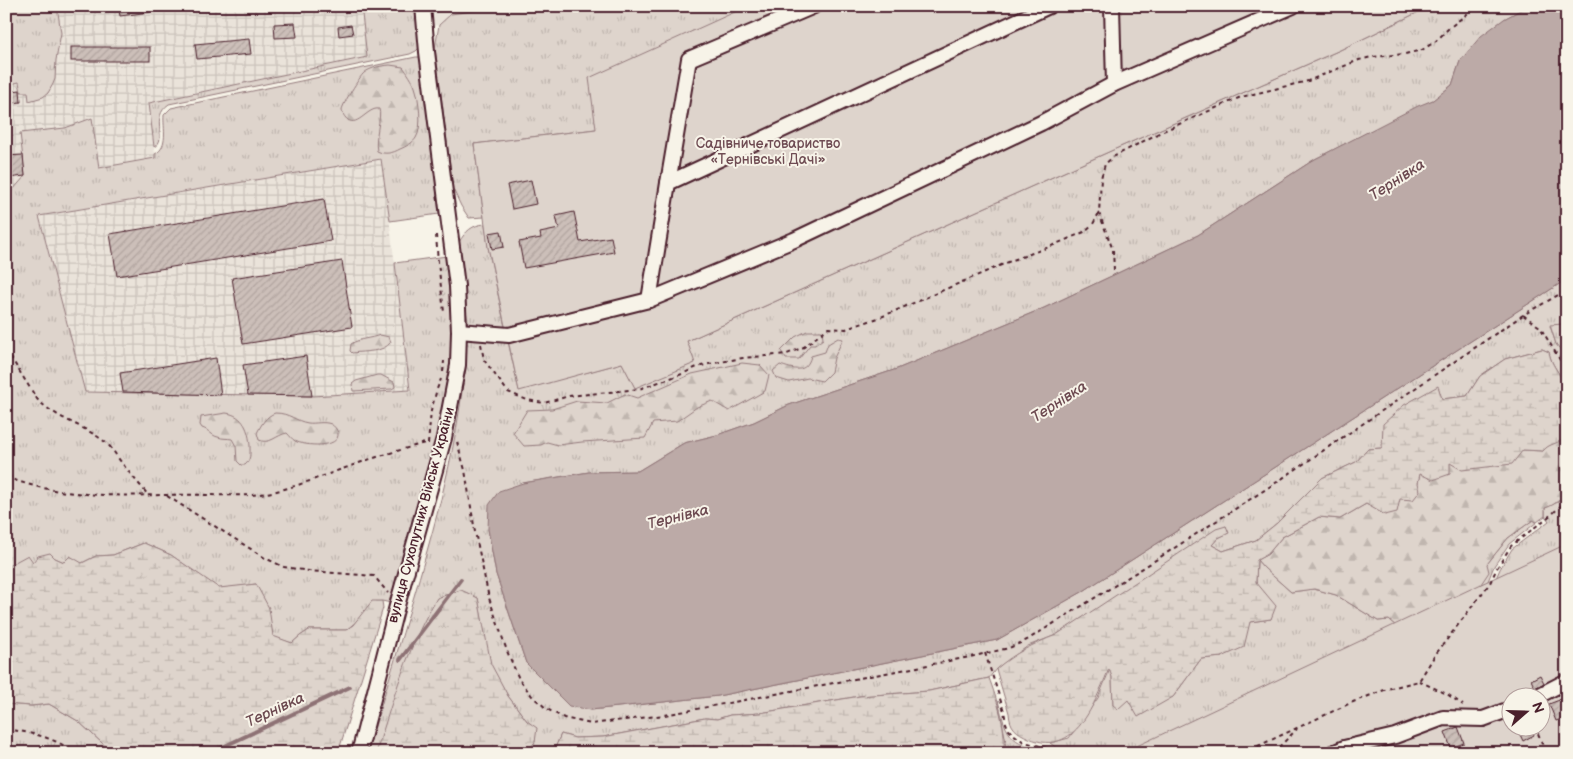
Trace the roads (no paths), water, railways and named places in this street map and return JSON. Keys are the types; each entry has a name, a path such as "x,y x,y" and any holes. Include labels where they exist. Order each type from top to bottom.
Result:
{"street":[{"name":"вулиця Сухопутних Військ України","path":"358,753 444,438 458,365 460,331 457,286 427,52 423,6"},
{"path":"649,300 689,59 814,6"},
{"path":"668,184 1049,6"},
{"path":"1112,6 1114,84"},
{"path":"460,331 509,335 649,300 794,240 1041,123 1114,84 1293,6"},
{"path":"1550,690 1567,681"},
{"path":"1333,753 1344,748 1394,736 1443,718 1483,719 1500,713"}],"water":[{"path":"1528,6 1567,6 1567,279 1082,592 997,640 718,696 591,710 569,706 526,663 496,574 488,529 489,505 499,491 523,483 589,472 638,471 684,443 717,435 754,422 789,405 897,369 1044,308 1198,235 1315,159 1433,100 1452,85 1460,61 1481,36 1504,19"}],"waterway":[{"name":"Тернівка","path":"400,660 461,579"},
{"name":"Тернівка","path":"210,753 350,687"}],"park label":[{"name":"Садівниче товариство «Тернівські Дачі»","path":"768,152"}]}
